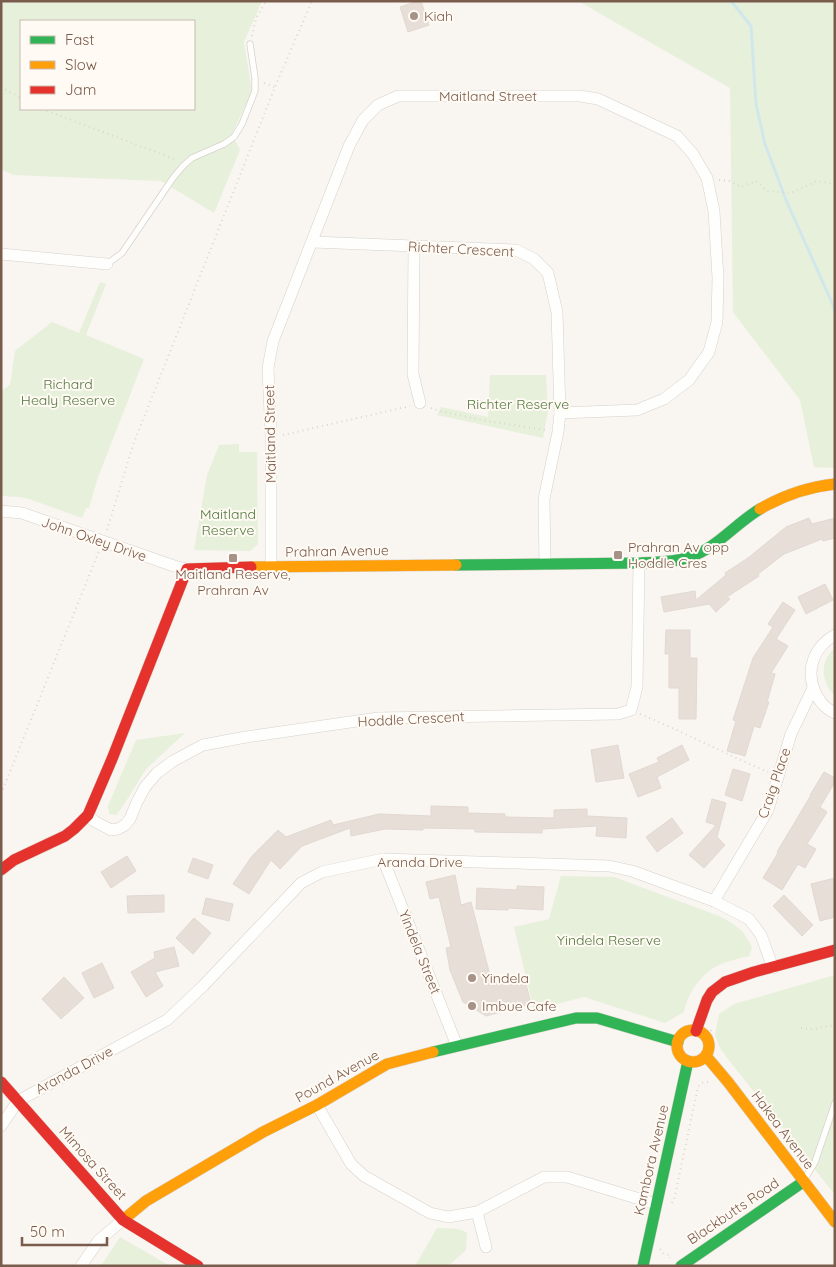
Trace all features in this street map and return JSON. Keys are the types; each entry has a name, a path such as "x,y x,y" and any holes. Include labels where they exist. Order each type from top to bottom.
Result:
{"street":[{"name":"Maitland Street","path":"271,567 271,437 268,368 272,341 349,146 363,120 378,105 398,96 580,96 598,99 677,136 693,154 707,178 714,211 718,278 717,322 709,352 689,380 664,399 637,410 560,413"},
{"name":"Richter Crescent","path":"312,242 516,250 534,259 548,273 557,312 560,413 558,432 544,498 545,564"},
{"path":"414,246 413,374 420,403"},
{"path":"1,254 108,264"},
{"name":"Prahran Avenue","path":"187,569 674,561 696,555 709,548 764,506 792,493 835,484"},
{"name":"John Oxley Drive","path":"1,511 22,514 187,569"},
{"path":"631,710 637,687 639,563"},
{"path":"1,870 14,860 65,836 88,815 187,569"},
{"name":"Craig Place","path":"714,901 768,810 791,734 813,688 811,673 814,658 822,645 835,635"},
{"path":"813,688 819,701 835,713"},
{"name":"Hoddle Crescent","path":"88,815 94,821 111,830 125,825 130,819 145,787 157,773 173,761 203,745 378,718 618,714 631,710"},
{"name":"Aranda Drive","path":"1,1126 18,1101 167,1020 301,883 322,872 383,859 609,866 632,871 714,901 749,919 761,935 773,968"},
{"name":"Yindela Street","path":"383,859 457,1046"},
{"path":"696,1030 707,1000 725,982 835,950"},
{"name":"Pound Avenue","path":"81,1266 99,1240 146,1201 263,1132 317,1105 388,1064 576,1018 597,1018 678,1042"},
{"path":"696,1030 707,1038 709,1047 706,1056 698,1062 688,1061 678,1051 678,1042 685,1033 696,1030"},
{"name":"Hakea Avenue","path":"706,1056 835,1222"},
{"name":"Kambora Avenue","path":"644,1266 688,1061"},
{"name":"Mimosa Street","path":"1,1082 123,1220 198,1266"},
{"path":"317,1105 351,1164 364,1176 430,1213 448,1217 478,1212 544,1177 567,1177 656,1204"},
{"name":"Blackbutts Road","path":"681,1266 803,1182"},
{"path":"478,1212 486,1247"}],"lane":[{"path":"108,264 122,253 183,166 192,158 224,144 234,137 242,124 255,91 250,44"},
{"path":"803,1182 815,1162 835,1103"},
{"path":"828,1124 835,1122"}],"path":[{"path":"250,44 256,18 266,1"},
{"path":"1,794 103,542 133,445 275,87 312,1"},
{"path":"267,85 275,87"},
{"path":"1,87 20,97"},
{"path":"45,110 172,158 183,166"},
{"path":"707,178 729,181 741,186 756,182 767,191 791,193 817,181 835,184"},
{"path":"271,437 420,403 440,411 487,421 558,432"},
{"path":"631,710 677,729 698,741 743,761 779,775"},
{"path":"712,1025 711,1033 714,1046"},
{"path":"800,1028 812,1029 823,1026 835,1026"},
{"path":"669,1207 674,1200 698,1087 704,1081 714,1085"},
{"path":"660,1248 664,1254 670,1255 670,1259"}],"green space":[{"path":"1,1 262,1 244,42 252,91 232,134 240,150 214,213 161,181 13,175 1,169"},
{"path":"578,1 835,1 835,468 814,467 800,400 733,312 730,88"},
{"name":"Richard Healy Reserve","path":"100,282 106,284 86,335 144,359 97,480 89,508 86,508 82,518 29,499 1,496 1,391 10,385 15,351 52,322 79,333"},
{"name":"Richter Reserve","path":"490,375 546,375 548,411 543,438 437,415 441,407 488,417"},
{"name":"Maitland Reserve","path":"239,444 239,452 257,452 258,544 250,551 194,550 207,475 219,445"},
{"path":"835,648 835,696 827,685 824,665 826,659"},
{"path":"185,733 146,769 116,815 109,814 108,806 136,740"},
{"name":"Yindela Reserve","path":"561,876 614,877 719,916 743,932 752,947 749,956 723,963 709,971 695,986 684,1012 665,1023 584,997 534,1010 514,927 549,919"},
{"path":"835,975 835,1195 721,1050 715,1035 719,1014 734,1004"},
{"path":"437,1228 456,1229 467,1233 466,1250 448,1266 415,1266"},
{"path":"120,1237 170,1266 101,1266"}],"building":[{"name":"Kiah","path":"421,1 429,25 408,32 400,7"},
{"path":"809,518 812,524 835,518 835,538 823,541 822,539 784,554 758,574 759,576 727,597 730,599 716,612 709,604 664,612 661,597 695,591 696,600 726,575 725,573 748,558 786,527"},
{"path":"825,584 833,600 806,614 798,597"},
{"path":"783,602 795,610 776,639 788,646 771,673 775,674 767,702 769,702 760,728 754,726 745,756 727,751 736,721 733,720 753,658 773,627 768,624"},
{"path":"666,630 690,630 690,658 697,658 696,719 679,719 679,688 669,688 669,654 665,654"},
{"path":"618,745 624,778 596,782 591,750"},
{"path":"682,745 689,760 657,777 661,788 638,797 629,774 659,762 657,758"},
{"path":"733,769 750,774 742,801 725,795"},
{"path":"824,772 835,778 835,782 820,807 827,812 807,844 816,849 805,868 798,864 782,890 763,878"},
{"path":"712,799 726,803 717,837 725,845 704,868 689,855 716,825 706,822"},
{"path":"431,806 468,807 468,813 505,814 505,817 554,818 554,810 587,809 587,816 627,818 626,838 596,836 597,826 542,829 542,833 475,832 475,829 385,829 351,836 350,828 302,846 280,869 271,860 249,894 233,884 252,856 278,830 286,837 331,820 333,825 379,814 431,816"},
{"path":"672,818 683,833 657,852 646,837"},
{"path":"127,856 136,871 111,888 101,872"},
{"path":"193,858 213,865 208,879 188,872"},
{"name":"Yindela","path":"455,875 461,905 471,902 492,983 524,976 531,1004 486,1016 463,1002 450,970 446,948 451,947 439,897 430,899 426,882"},
{"path":"835,878 835,917 820,921 811,884"},
{"path":"517,886 544,887 543,910 476,909 477,888 517,890"},
{"path":"164,895 164,912 128,913 127,896"},
{"path":"784,895 813,925 802,936 773,906"},
{"path":"206,898 233,904 229,921 202,914"},
{"path":"194,918 211,933 193,954 176,938"},
{"path":"174,947 179,966 155,972 163,986 146,997 131,972 155,958 154,952"},
{"path":"102,963 114,988 94,998 82,973"},
{"path":"64,977 84,998 61,1019 42,999"}],"waterway":[{"path":"731,1 751,26 756,104 765,144 786,200 835,313"}],"traffic: fast":[{"path":"456,565 639,563 677,560 690,557 709,548 760,509"},
{"path":"433,1052 576,1018 597,1018 678,1042"},
{"path":"643,1266 688,1061"},
{"path":"681,1266 803,1182"}],"traffic: slow":[{"path":"760,509 796,492 835,484"},
{"path":"251,567 456,565"},
{"path":"693,1030 699,1031 704,1035 708,1040 709,1046 708,1052 704,1057 699,1061 693,1062 687,1061 682,1057 678,1052 677,1046 678,1040 682,1035 687,1031 693,1030"},
{"path":"123,1220 146,1201 263,1132 317,1105 387,1064 433,1052"},
{"path":"706,1056 835,1222"}],"traffic: jam":[{"path":"1,870 14,860 65,836 88,815 187,569 251,567"},
{"path":"696,1031 707,1000 712,992 725,982 754,972 835,950"},
{"path":"1,1082 123,1220 198,1266"}],"place":[{"name":"Kiah","path":"414,16"},
{"name":"Prahran Av opp Hoddle Cres","path":"618,555"},
{"name":"Maitland Reserve, Prahran Av","path":"233,558"},
{"name":"Yindela","path":"472,978"},
{"name":"Imbue Cafe","path":"472,1006"}]}
